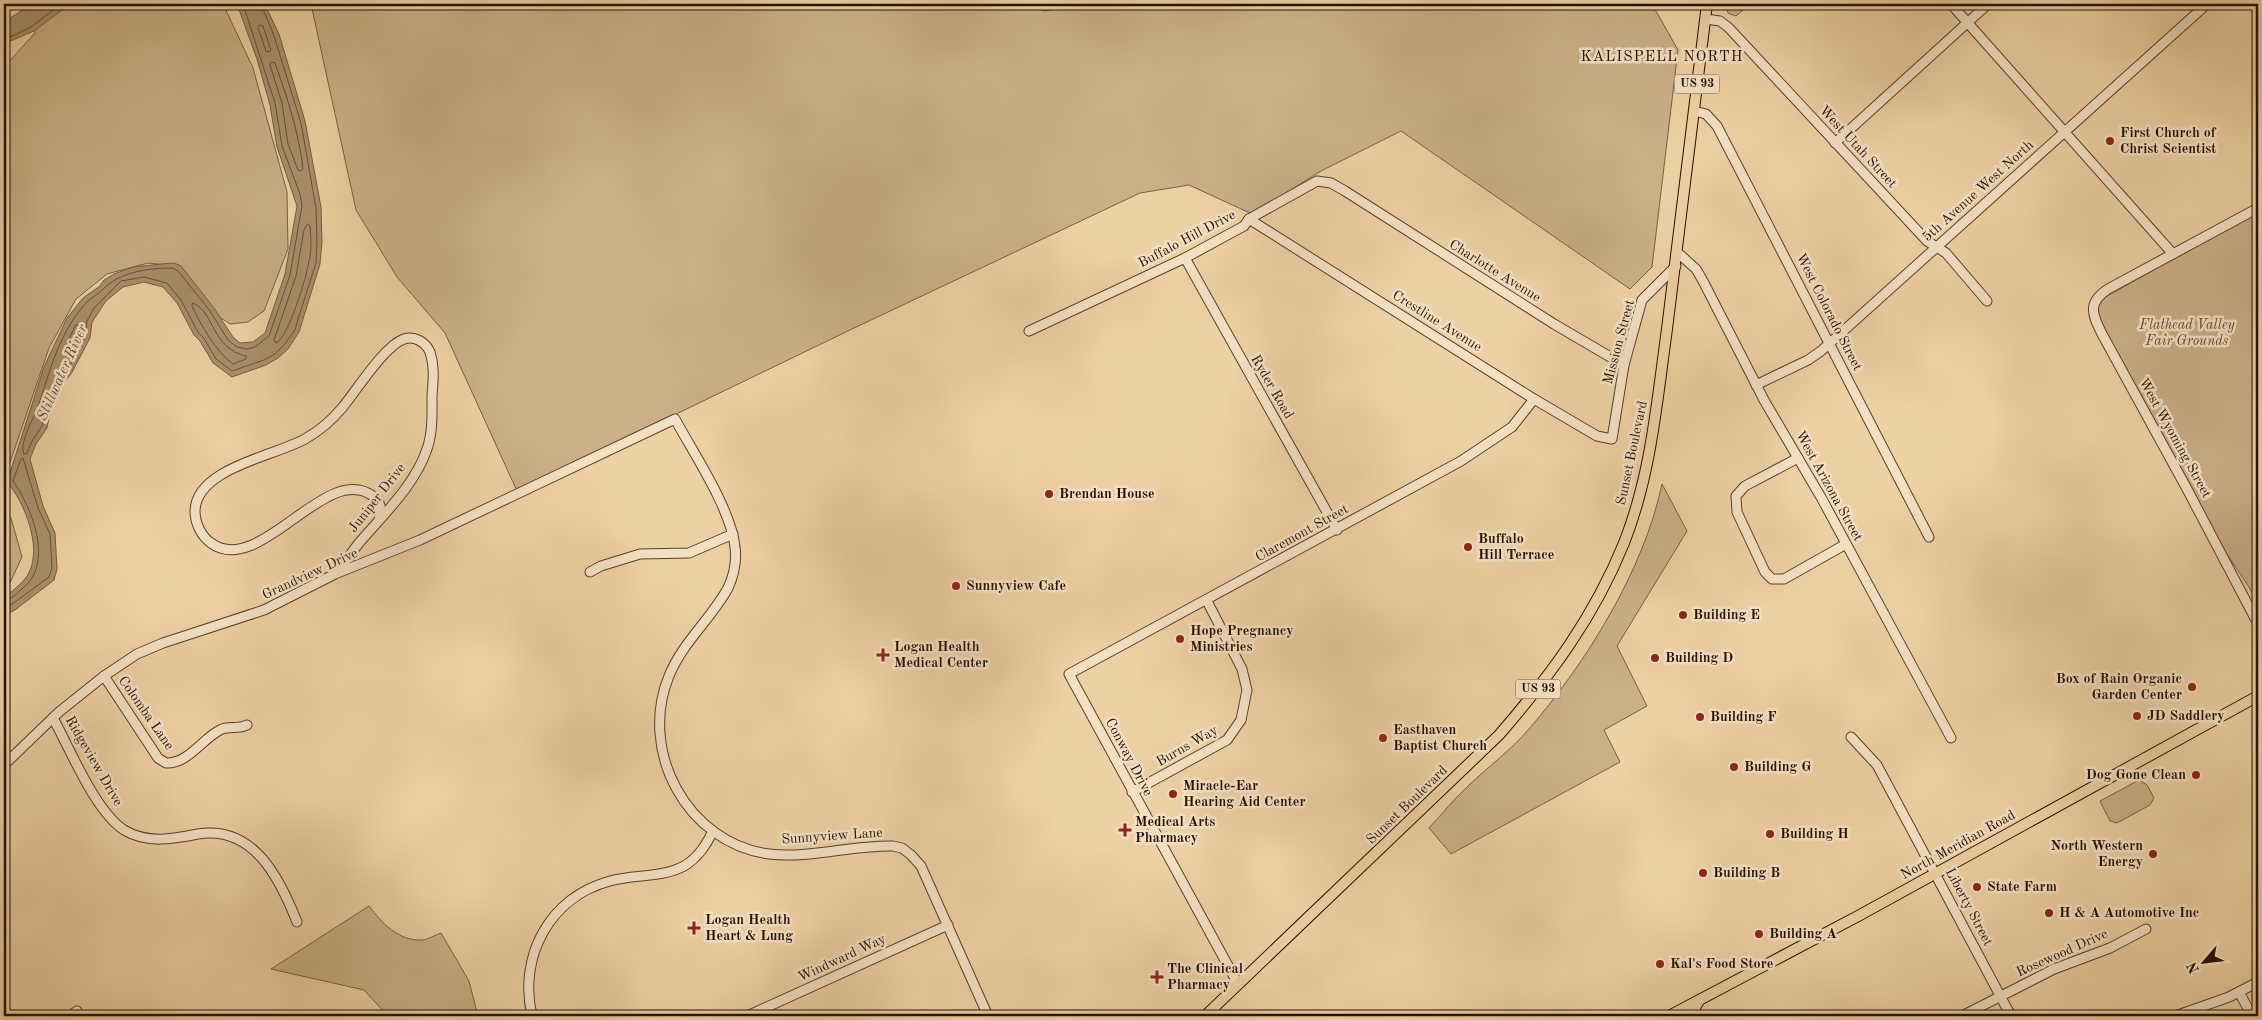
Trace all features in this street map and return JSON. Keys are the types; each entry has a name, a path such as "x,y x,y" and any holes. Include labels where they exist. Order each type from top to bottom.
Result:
{"main road":[{"name":"Sunset Boulevard","path":"1205,1016 1499,735 1541,686 1578,634 1604,587 1625,542 1642,485 1651,442 1678,252 1707,4"},
{"name":"North Meridian Road","path":"1669,1016 1936,874 2258,696"},
{"path":"1690,1016 1699,1001"}],"street":[{"path":"1951,4 2173,254"},
{"path":"1835,142 1988,4"},
{"name":"5th Avenue West North","path":"1756,385 1808,360 1829,344 2207,4"},
{"name":"West Utah Street","path":"1705,19 1720,21 1729,28 1927,241 1946,254 1987,301"},
{"name":"West Colorado Street","path":"1694,111 1706,114 1716,126 1929,537"},
{"name":"Buffalo Hill Drive","path":"1029,331 1185,258 1244,226 1249,219 1317,181 1338,186 1353,196"},
{"name":"Charlotte Avenue","path":"1353,196 1554,324 1624,365"},
{"name":"West Wyoming Street","path":"2258,208 2101,294 2093,307 2094,315 2258,624"},
{"name":"Crestline Avenue","path":"1249,219 1534,399 1598,436 1612,439"},
{"name":"West Arizona Street","path":"1678,252 1696,269 1703,281 1756,385 1846,544 1951,738"},
{"name":"Ryder Road","path":"1185,258 1337,530"},
{"name":"Mission Street","path":"1612,439 1624,365 1642,300 1676,266"},
{"name":"Juniper Drive","path":"335,574 411,480 427,449 431,425 434,363 427,345 414,338 404,339 384,356 328,423 305,439 216,478 200,495 195,511 202,534 214,545 227,550 241,549 261,541 328,497 342,492 356,490 375,497 380,506 379,519"},
{"name":"Claremont Street","path":"1070,674 1337,530 1488,444 1512,427 1534,399"},
{"name":"Sunnyview Lane","path":"675,419 711,485 733,534 736,557 732,578 722,598 674,664 665,687 660,710 661,745 670,776 687,807 696,818 735,844 768,854 805,854 882,845 902,848 921,866 988,1016"},
{"name":"Grandview Drive","path":"4,765 53,718 104,676 125,661 150,648 264,610 335,574 420,540 675,419"},
{"path":"1798,458 1744,486 1736,496 1737,512 1765,572 1772,579 1784,579 1846,544"},
{"path":"590,572 601,566 640,554 689,553 733,534"},
{"name":"Burns Way","path":"1132,792 1227,740 1241,720 1247,690 1242,669 1207,601"},
{"name":"Conway Drive","path":"1070,674 1132,792 1238,984"},
{"name":"Colomba Lane","path":"104,676 158,758 166,763 181,759 223,728 238,728 247,725"},
{"name":"Ridgeview Drive","path":"53,718 101,806 117,824 131,833 148,839 166,840 218,833 242,840 255,850 276,876 297,922"},
{"name":"Liberty Street","path":"1851,737 1877,765 2011,1016"},
{"path":"532,1016 528,985 532,957 543,931 563,906 578,894 594,886 628,878 661,874 684,866 702,850 713,831"},
{"name":"Windward Way","path":"748,1016 948,925"},
{"name":"Rosewood Drive","path":"1962,1016 2054,969 2110,948 2146,929"},
{"path":"2175,1016 2239,992 2258,982"},
{"path":"2239,992 2252,1016"}],"green space":[{"path":"26,4 223,4 253,68 287,192 288,249 264,311 248,322 230,324 206,308 175,266 148,263 107,274 76,299 49,348 4,480 4,67 35,33"},
{"path":"311,4 1022,4 1045,11 1078,4 1652,4 1678,50 1652,267 1630,289 1401,131 1321,171 1252,214 1189,185 1140,193 852,329 517,491 445,333 397,277 356,210"},
{"path":"1726,4 1750,4 1736,16 1728,13"},
{"name":"Flathead Valley Fair Grounds","path":"2258,212 2258,605 2249,587 2225,551 2100,321 2096,306 2100,300"},
{"path":"1662,484 1687,531 1617,646 1647,706 1604,730 1620,762 1451,854 1429,828 1463,791 1522,737 1571,675 1610,614 1627,582 1642,549"},
{"path":"4,509 11,518 22,557 7,589 4,590"},
{"path":"2139,780 2147,785 2154,798 2150,805 2117,823 2110,821 2100,801"},
{"path":"369,906 391,930 405,938 424,940 441,933 469,981 478,1016 388,1016 364,990 271,969"}],"water":[{"path":"32,4 70,4 34,31 8,42 4,50 4,22"},
{"name":"Stillwater River","path":"237,4 265,5 279,34 305,121 321,207 322,242 320,264 299,332 288,349 278,358 266,365 232,377 213,363 200,341 194,335 177,303 163,287 144,282 123,287 106,301 92,322 90,338 71,374 54,394 47,428 36,444 30,459 43,506 55,533 57,569 54,580 15,610 4,615 4,595 20,584 28,574 33,562 32,533 21,504 7,482 44,367 67,318 83,298 114,274 133,267 174,263 181,266 214,308 233,337 240,343 253,342 265,333 285,274 297,206 277,147 270,105 257,59"}],"place":[{"name":"First Church of Christ Scientist","path":"2110,141"},
{"name":"Brendan House","path":"1049,494"},
{"name":"Buffalo Hill Terrace","path":"1468,547"},
{"name":"Sunnyview Cafe","path":"956,586"},
{"name":"Building E","path":"1683,615"},
{"name":"Hope Pregnancy Ministries","path":"1180,639"},
{"name":"Logan Health Medical Center","path":"883,655"},
{"name":"Building D","path":"1655,658"},
{"name":"Box of Rain Organic Garden Center","path":"2192,687"},
{"name":"JD Saddlery","path":"2137,716"},
{"name":"Building F","path":"1700,717"},
{"name":"Easthaven Baptist Church","path":"1383,738"},
{"name":"Building G","path":"1734,767"},
{"name":"Dog Gone Clean","path":"2196,775"},
{"name":"Miracle-Ear Hearing Aid Center","path":"1173,794"},
{"name":"Medical Arts Pharmacy","path":"1125,830"},
{"name":"Building H","path":"1770,834"},
{"name":"North Western Energy","path":"2153,854"},
{"name":"Building B","path":"1703,873"},
{"name":"State Farm","path":"1977,887"},
{"name":"H & A Automotive Inc","path":"2049,913"},
{"name":"Logan Health Heart & Lung","path":"694,928"},
{"name":"Building A","path":"1759,934"},
{"name":"Kal's Food Store","path":"1660,964"},
{"name":"The Clinical Pharmacy","path":"1157,977"}],"district":[{"name":"KALISPELL NORTH","path":"1662,57"}]}
